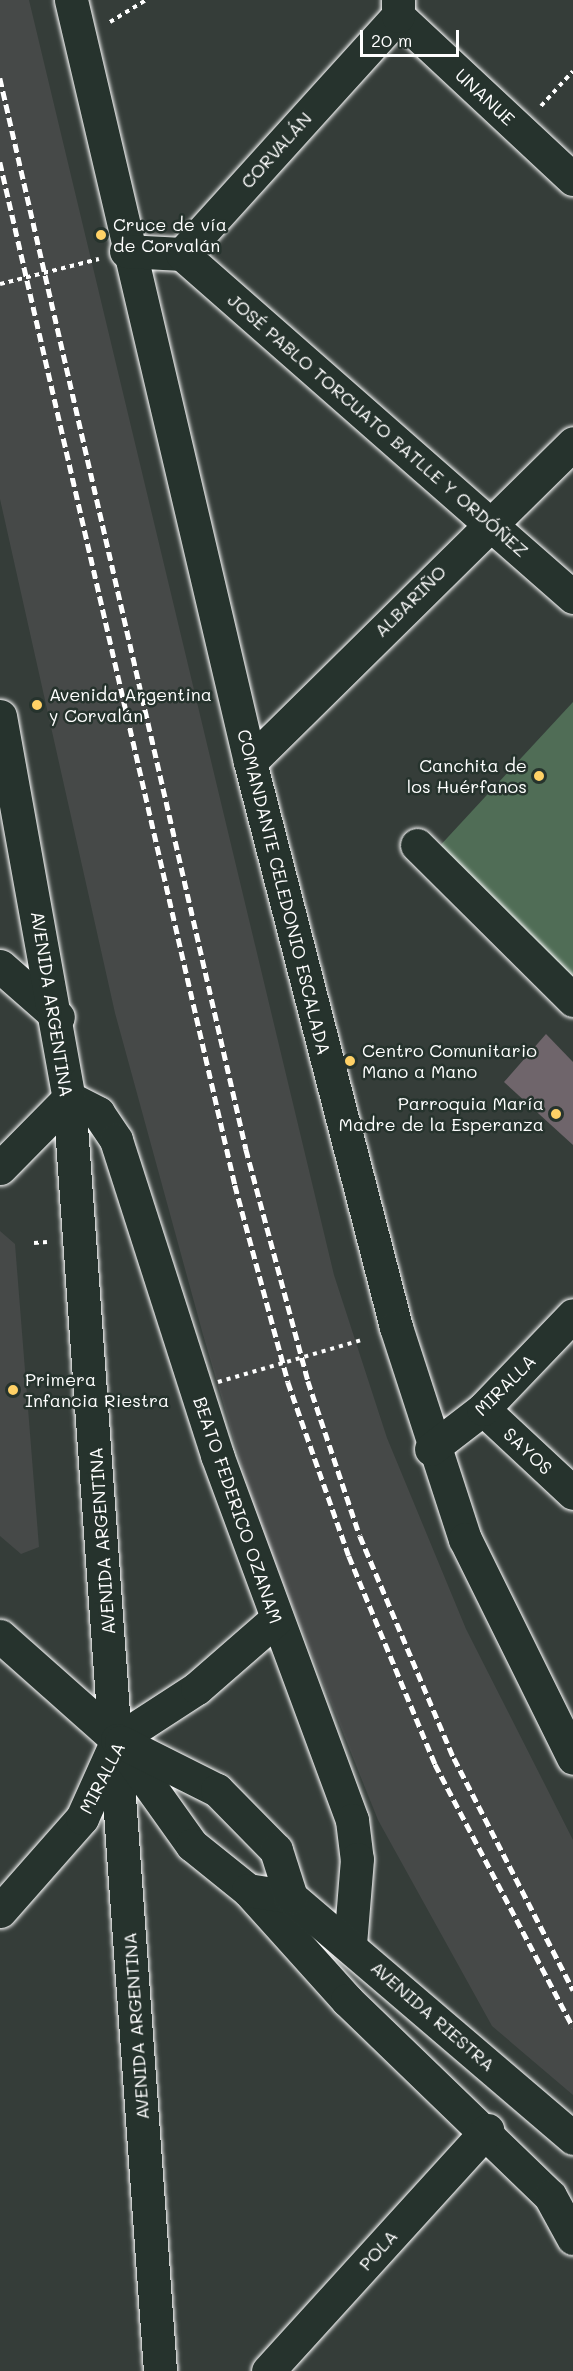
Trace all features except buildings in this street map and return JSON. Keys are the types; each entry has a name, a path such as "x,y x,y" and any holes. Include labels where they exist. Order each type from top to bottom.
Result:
{"street":[{"name":"COMANDANTE CELEDONIO ESCALADA","path":"71,0 81,40 112,255 250,762 431,1449 465,1539 573,1758"},
{"name":"UNANUE","path":"398,8 573,179"},
{"name":"CORVALÁN","path":"182,254 398,8"},
{"path":"112,255 182,254"},
{"name":"JOSÉ PABLO TORCUATO BATLLE Y ORDÓÑEZ","path":"182,254 573,597"},
{"name":"ALBARIÑO","path":"250,762 488,523 573,443"},
{"name":"AVENIDA ARGENTINA","path":"0,716 58,1017 69,1098 117,1740 160,2371"},
{"path":"417,845 573,1000"},
{"path":"0,966 58,1017"},
{"path":"0,1168 69,1098"},
{"name":"BEATO FEDERICO OZANAM","path":"69,1098 98,1113 116,1140 276,1619 352,1820 357,1859 350,1944"},
{"name":"MIRALLA","path":"431,1449 483,1409 573,1315"},
{"name":"SAYOS","path":"483,1409 573,1492"},
{"name":"MIRALLA","path":"0,1911 82,1818 117,1740 197,1688 276,1619"},
{"name":"AVENIDA RIESTRA","path":"0,1636 117,1740 192,1845 248,1890 348,2000 487,2130"},
{"name":"AVENIDA RIESTRA","path":"117,1740 217,1790 276,1850 291,1897"},
{"name":"AVENIDA RIESTRA","path":"248,1890 291,1897 350,1944 573,2138"},
{"path":"487,2130 550,2196 573,2238"},
{"name":"POLA","path":"268,2371 487,2130"}],"path":[{"path":"81,40 146,0"},
{"path":"520,129 573,71"},
{"path":"0,284 112,255"},
{"path":"218,1382 362,1340"}],"shaded area":[{"path":"0,0 29,0 334,1275 387,1438 466,1629 573,1840 573,2095 492,2026 378,1820 256,1515 202,1331 115,1013 0,499"},
{"name":"Primera Infancia Riestra","path":"0,1231 15,1244 39,1547 21,1554 0,1536"}],"green space":[{"name":"Canchita de los Huérfanos","path":"573,702 573,978 436,850"}],"railway":[{"path":"0,78 246,1149 308,1381 360,1536 454,1758 573,1990"},
{"path":"0,162 235,1185 288,1382 349,1556 435,1764 573,2027"}],"place":[{"name":"Cruce de vía de Corvalán","path":"101,235"},
{"name":"Avenida Argentina y Corvalán","path":"37,705"},
{"name":"Canchita de los Huérfanos","path":"539,776"},
{"name":"Centro Comunitario Mano a Mano","path":"350,1061"},
{"name":"Parroquia María Madre de la Esperanza","path":"556,1114"},
{"name":"Primera Infancia Riestra","path":"13,1390"}]}
